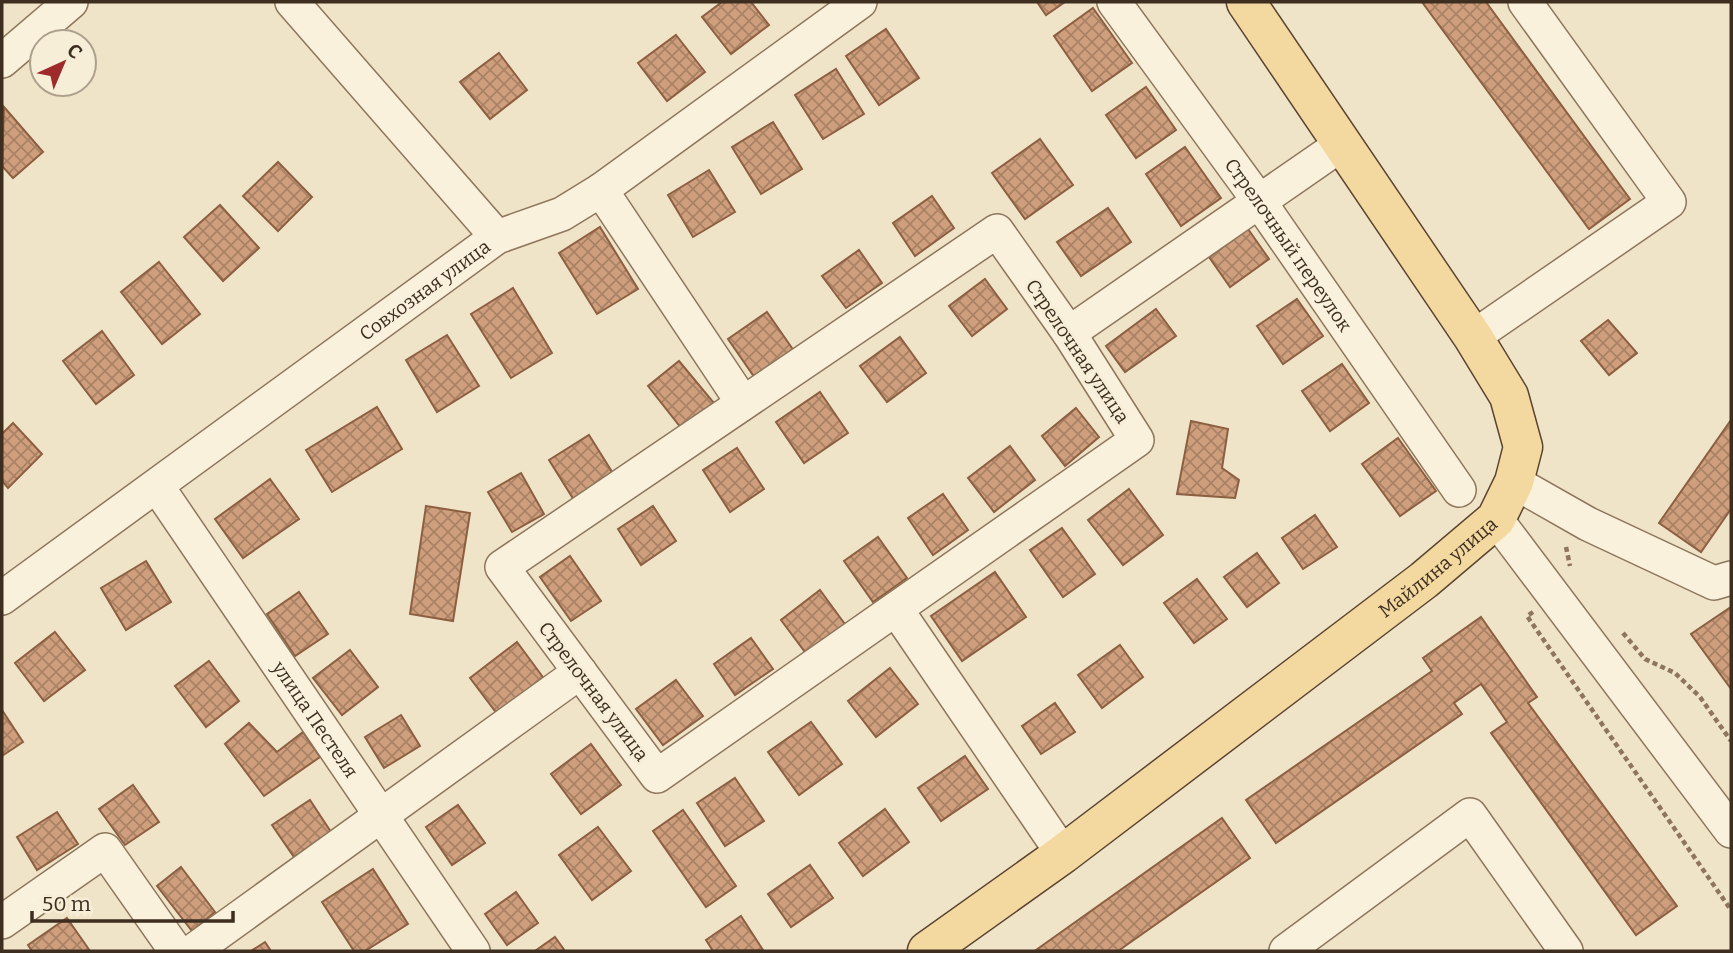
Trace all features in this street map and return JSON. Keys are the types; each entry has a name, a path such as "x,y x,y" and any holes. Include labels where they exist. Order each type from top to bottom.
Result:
{"main road":[{"name":"Майлина улица","path":"927,951 1063,854 1424,580 1496,519 1514,482 1523,447 1509,396 1473,337 1246,2"}],"street":[{"path":"2,61 71,2"},
{"path":"292,2 498,237"},
{"name":"Совхозная улица","path":"2,598 498,237 562,214 601,190 860,2"},
{"name":"Стрелочный переулок","path":"1114,2 1258,201 1459,490"},
{"path":"1473,337 1669,202 1525,2"},
{"path":"1069,333 1342,144"},
{"path":"601,190 743,403"},
{"name":"Стрелочная улица","path":"996,231 1069,333 1137,440 657,776 502,567 996,231"},
{"path":"1514,482 1568,512 1714,583 1731,578"},
{"name":"улица Пестеля","path":"157,486 473,951"},
{"path":"1496,519 1731,831"},
{"path":"896,609 1063,854"},
{"path":"193,951 580,672"},
{"path":"1303,947 1470,815 1566,951"},
{"path":"2,922 105,850 176,951"}],"path":[{"path":"1568,512 1562,531 1570,568 1581,582 1527,617 1731,910"},
{"path":"1620,630 1644,659 1675,673 1700,697 1731,741"}],"building":[{"path":"722,2 751,2 769,25 731,54 702,17"},
{"path":"1037,2 1065,2 1046,15"},
{"path":"1422,2 1486,2 1630,199 1589,229"},
{"path":"1093,8 1132,63 1092,91 1054,36"},
{"path":"886,29 919,78 879,105 846,56"},
{"path":"676,35 705,72 667,101 638,63"},
{"path":"499,53 527,90 490,119 460,82"},
{"path":"836,69 864,114 823,139 795,95"},
{"path":"1146,87 1176,130 1136,158 1106,115"},
{"path":"4,107 43,152 13,178 2,166"},
{"path":"773,122 802,169 761,194 732,147"},
{"path":"1040,139 1073,185 1025,219 992,173"},
{"path":"1185,147 1221,198 1181,226 1146,174"},
{"path":"278,162 312,197 278,231 243,196"},
{"path":"709,170 735,212 693,237 668,195"},
{"path":"932,196 954,228 915,256 893,223"},
{"path":"220,205 259,248 223,281 184,237"},
{"path":"1108,208 1131,242 1081,276 1057,242"},
{"path":"600,227 638,289 597,314 559,253"},
{"path":"1248,229 1269,259 1230,287 1209,257"},
{"path":"859,250 882,283 846,308 822,276"},
{"path":"159,262 200,314 162,344 121,292"},
{"path":"985,279 1007,309 972,336 949,306"},
{"path":"513,288 552,353 511,378 471,314"},
{"path":"1297,299 1323,336 1283,364 1257,326"},
{"path":"1156,309 1176,336 1125,372 1106,346"},
{"path":"767,312 794,351 755,378 728,339"},
{"path":"1608,320 1637,353 1609,375 1581,341"},
{"path":"102,331 134,375 96,404 63,361"},
{"path":"447,335 479,386 437,412 406,360"},
{"path":"900,337 926,373 887,402 860,366"},
{"path":"679,361 714,403 682,429 648,386"},
{"path":"1342,364 1369,403 1330,431 1302,391"},
{"path":"820,392 848,433 804,463 776,422"},
{"path":"377,407 402,449 332,492 306,450"},
{"path":"1076,408 1099,437 1065,466 1042,436"},
{"path":"1731,420 1731,509 1701,552 1659,523"},
{"path":"1191,421 1228,429 1222,468 1239,480 1235,498 1177,494"},
{"path":"13,423 42,454 8,488 2,481 2,434"},
{"path":"589,435 614,475 574,500 549,460"},
{"path":"1398,438 1436,491 1400,516 1362,464"},
{"path":"1010,446 1035,480 994,512 968,478"},
{"path":"737,448 764,489 730,512 703,470"},
{"path":"521,473 544,514 512,532 488,492"},
{"path":"270,479 299,519 243,558 215,519"},
{"path":"1129,489 1163,535 1123,565 1088,520"},
{"path":"943,494 968,530 933,555 908,518"},
{"path":"426,506 470,513 453,621 410,614"},
{"path":"653,506 676,541 641,565 618,529"},
{"path":"1315,515 1337,547 1303,569 1282,538"},
{"path":"1062,528 1095,574 1063,597 1030,550"},
{"path":"878,537 907,578 873,602 844,561"},
{"path":"1257,553 1279,583 1247,607 1224,577"},
{"path":"570,556 601,601 571,621 540,577"},
{"path":"146,561 171,602 126,630 101,588"},
{"path":"995,572 1026,617 962,661 931,616"},
{"path":"1197,579 1227,619 1194,643 1164,603"},
{"path":"820,590 847,627 808,656 781,620"},
{"path":"299,592 328,634 295,656 267,614"},
{"path":"1731,607 1731,689 1691,634"},
{"path":"1481,617 1537,697 1528,703 1677,906 1636,935 1491,733 1507,722 1481,684 1454,703 1462,714 1276,843 1246,800 1432,671 1423,658"},
{"path":"55,632 85,670 44,701 15,663"},
{"path":"751,638 773,669 735,695 714,664"},
{"path":"517,642 548,684 501,719 470,678"},
{"path":"1120,645 1143,677 1102,708 1078,675"},
{"path":"350,650 378,687 342,715 313,678"},
{"path":"209,661 239,701 206,727 175,686"},
{"path":"890,668 918,704 876,737 848,701"},
{"path":"676,680 703,716 663,745 636,709"},
{"path":"1055,703 1075,732 1041,754 1022,726"},
{"path":"2,710 23,742 2,756"},
{"path":"401,715 420,746 384,768 365,737"},
{"path":"811,722 842,764 799,795 768,752"},
{"path":"249,723 277,752 303,732 320,757 264,796 225,744"},
{"path":"591,744 621,785 581,814 551,774"},
{"path":"965,756 988,789 941,821 918,788"},
{"path":"735,778 764,821 725,846 697,803"},
{"path":"133,785 159,822 125,845 99,809"},
{"path":"310,800 331,832 294,857 272,825"},
{"path":"458,805 485,843 452,865 426,827"},
{"path":"885,809 909,842 863,876 839,843"},
{"path":"683,810 736,886 706,907 653,831"},
{"path":"57,812 78,844 37,870 17,837"},
{"path":"1222,818 1250,858 1118,951 1036,950"},
{"path":"598,827 631,871 592,900 559,855"},
{"path":"810,865 833,898 791,927 768,894"},
{"path":"181,867 215,912 192,931 157,886"},
{"path":"373,869 408,924 365,951 354,951 322,902"},
{"path":"516,892 538,923 507,945 485,914"},
{"path":"741,916 763,950 713,951 706,940"},
{"path":"67,918 90,951 32,951 28,945"},
{"path":"555,937 565,951 535,951"},
{"path":"265,942 271,951 251,951"}]}
